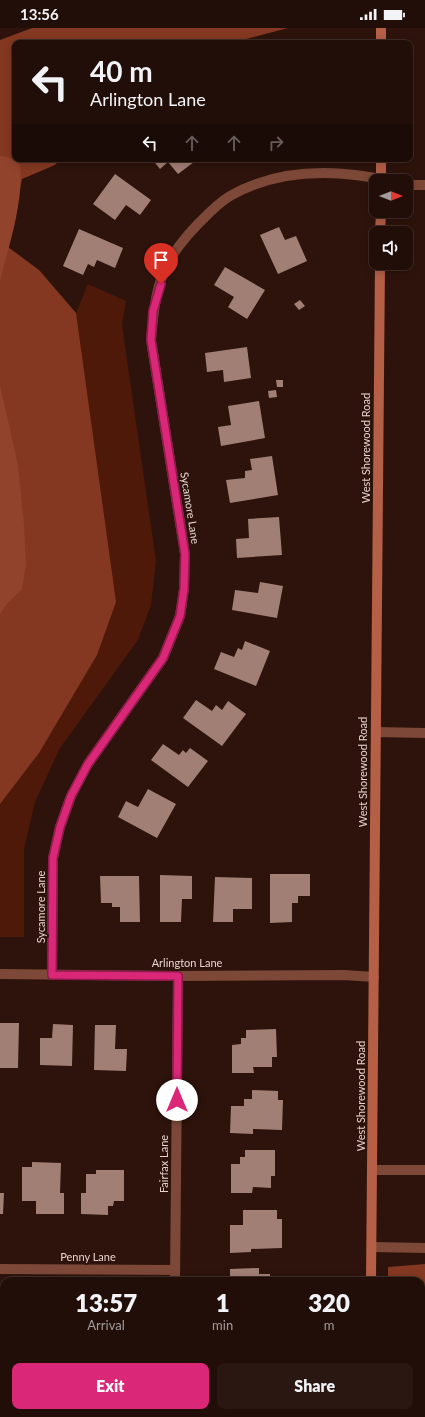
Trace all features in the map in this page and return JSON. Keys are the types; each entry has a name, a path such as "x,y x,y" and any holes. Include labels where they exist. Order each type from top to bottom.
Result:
{"main road":[{"path":"381,28 381,40"},
{"path":"381,162 383,174"},
{"name":"West Shorewood Road","path":"371,1277 380,270"}],"street":[{"name":"Sycamore Lane","path":"52,975 53,858 60,827 71,796 88,764 163,658 180,616 184,589 185,554 151,340 153,311 164,270 185,237 211,211 229,197 251,186 271,178 299,174 346,173 369,177"},
{"path":"413,185 425,185"},
{"path":"376,732 425,733"},
{"name":"Arlington Lane","path":"0,974 178,976 344,975 374,977"},
{"name":"Fairfax Lane","path":"175,1277 178,976"},
{"path":"372,1170 425,1170"},
{"path":"372,1247 425,1248"},
{"name":"Penny Lane","path":"0,1269 175,1270"}],"shaded area":[{"path":"32,28 288,28 242,40 12,40 12,162 58,162 55,165 22,179 8,247 39,270 76,313 116,602 97,655 39,753 0,804 0,40"},
{"path":"0,156 8,157 12,160 12,162 16,162 20,165 21,179 15,223 0,281"},
{"path":"39,270 76,313 88,284 126,301 122,325 156,561 151,605 138,640 60,748 35,802 24,849 24,937 0,937 0,615"},
{"path":"0,385 18,465 24,524 26,565 22,589 6,605 0,614"},
{"path":"425,1264 425,1277 388,1277 388,1267"}],"building":[{"path":"154,162 168,162 160,169"},
{"path":"168,162 194,162 178,174"},
{"path":"115,174 151,200 140,215 126,205 115,220 93,204"},
{"path":"279,227 285,240 296,236 307,261 278,274 260,235"},
{"path":"79,229 123,248 115,268 97,260 94,267 88,264 83,275 63,266"},
{"path":"225,267 265,290 247,319 228,307 234,297 214,285"},
{"path":"300,300 305,306 299,310 294,304"},
{"path":"247,347 251,378 224,382 223,370 207,372 205,353"},
{"path":"276,380 283,380 283,387 277,387"},
{"path":"276,390 277,397 269,398 268,391"},
{"path":"259,401 265,438 221,446 218,427 231,425 228,406"},
{"path":"272,456 278,495 230,503 226,480 245,478 245,471 252,470 250,459"},
{"path":"279,517 282,555 237,558 236,539 249,538 248,519"},
{"path":"260,582 283,586 277,618 232,610 235,590 258,593"},
{"path":"245,641 270,651 256,686 214,669 221,652 234,657 238,648 242,650"},
{"path":"196,700 212,711 216,705 222,710 228,701 246,714 222,746 183,718"},
{"path":"163,744 179,755 183,750 186,753 190,748 208,761 188,787 151,760"},
{"path":"148,789 176,804 157,838 118,817 126,801 138,807"},
{"path":"270,874 310,874 310,896 298,896 298,903 292,903 292,922 270,923"},
{"path":"160,875 192,876 192,899 182,899 181,922 160,922"},
{"path":"100,876 139,876 140,922 120,922 120,907 112,907 112,903 101,903"},
{"path":"215,877 252,878 252,909 233,909 233,922 213,922"},
{"path":"0,1023 19,1023 18,1068 0,1068"},
{"path":"53,1024 73,1025 72,1066 40,1065 40,1038 52,1038"},
{"path":"95,1025 116,1025 115,1049 127,1049 126,1071 94,1070"},
{"path":"276,1029 277,1057 272,1057 272,1067 253,1067 254,1073 232,1073 232,1045 241,1044 241,1038 246,1038 246,1030"},
{"path":"252,1090 278,1091 278,1100 283,1100 282,1130 253,1129 253,1134 230,1133 231,1106 244,1106 244,1099 252,1099"},
{"path":"245,1150 275,1150 275,1176 271,1176 271,1188 253,1187 252,1193 231,1193 231,1164 240,1164 240,1157 245,1157"},
{"path":"32,1162 61,1163 60,1193 64,1193 64,1214 36,1214 36,1201 22,1201 22,1167 32,1167"},
{"path":"96,1170 124,1170 124,1201 114,1201 113,1206 108,1206 108,1215 81,1214 81,1193 86,1193 86,1174 96,1174"},
{"path":"0,1193 4,1193 3,1214 0,1214"},
{"path":"243,1210 277,1210 277,1219 282,1219 282,1248 251,1249 251,1252 230,1253 230,1225 243,1225"},
{"path":"259,1268 259,1274 270,1274 270,1277 230,1277 230,1269"}],"route":[{"path":"161,284 153,311 151,340 185,554 184,589 180,616 163,658 88,764 71,796 60,827 53,858 52,975 178,976 177,1100"}]}
